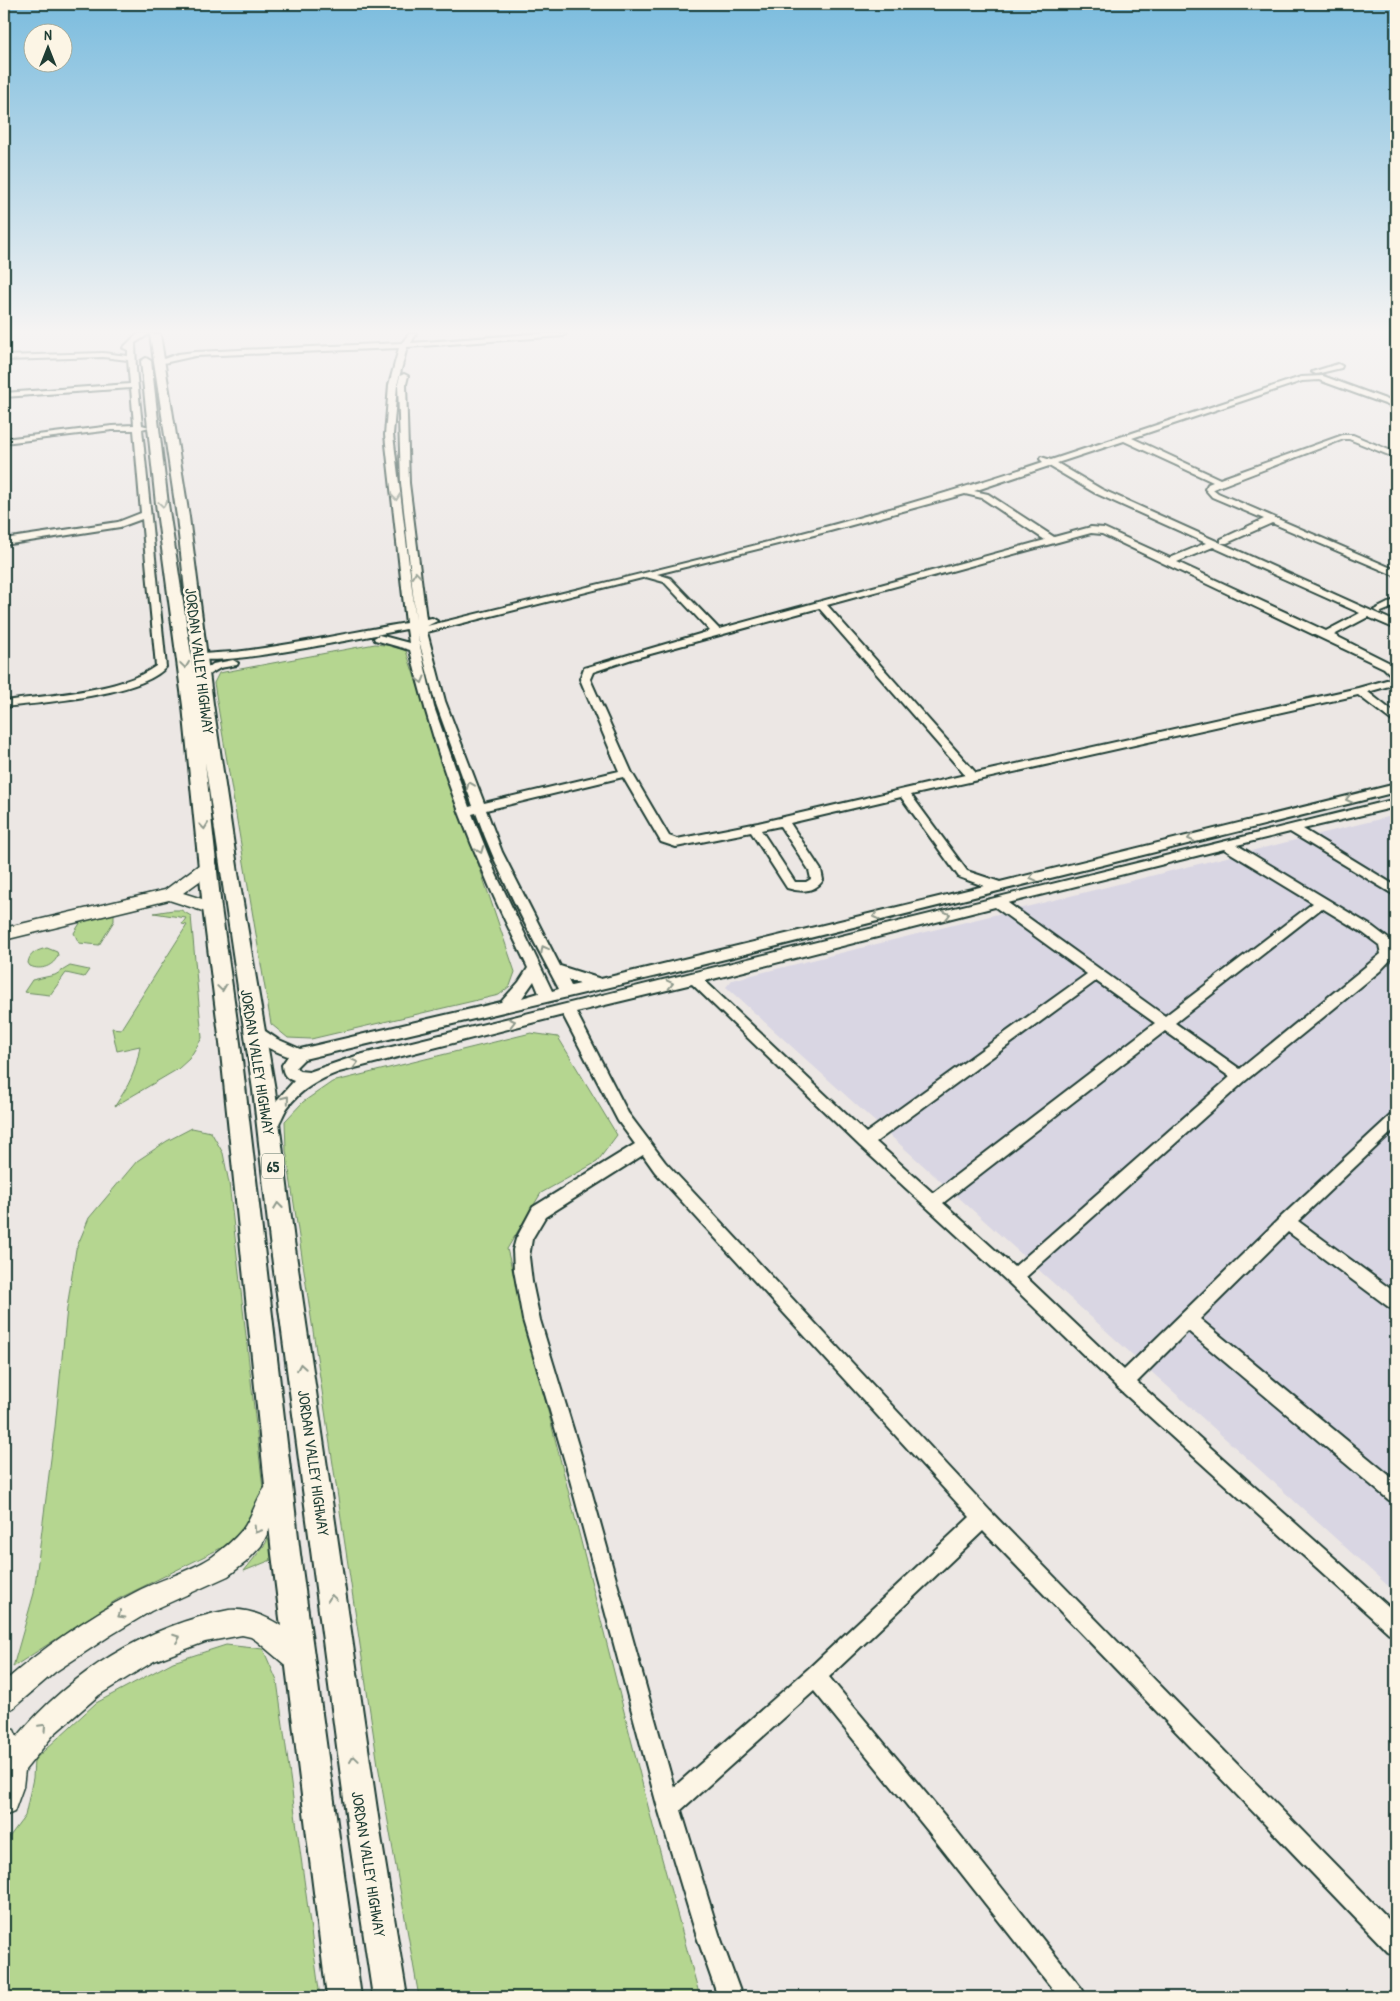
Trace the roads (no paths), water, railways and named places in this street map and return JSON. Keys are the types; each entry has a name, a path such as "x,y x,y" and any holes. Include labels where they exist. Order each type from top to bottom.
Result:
{"highway":[{"name":"JORDAN VALLEY HIGHWAY","path":"144,427 229,873 262,1080 282,1241 363,1827 390,1997"},
{"name":"JORDAN VALLEY HIGHWAY","path":"167,427 183,517 202,666 198,705 212,908 299,1660 344,1997"},
{"path":"234,1088 262,1080"}],"main road":[{"path":"4,934 170,894 209,866"},
{"path":"170,894 212,908"},
{"path":"4,1699 46,1663 95,1630 142,1602 219,1567 237,1553 252,1537 280,1486"},
{"path":"4,1802 11,1778 8,1752 80,1694 134,1658 161,1644 186,1634 225,1624 241,1623 253,1625 272,1636 299,1660"}],"street":[{"path":"4,441 117,427"},
{"path":"390,427 389,435 417,628 425,641 440,701 506,875 556,970 567,1000 623,1117 643,1147 682,1192 983,1518 1396,1944"},
{"path":"402,427 404,483 417,628 414,648 434,725 465,811 489,872 548,997"},
{"path":"202,666 213,668 226,664 379,638 926,496 1051,459 1147,427"},
{"path":"202,666 215,658 443,625 965,492 984,491 1051,459 1071,456 1156,427"},
{"path":"1396,456 1346,437 1211,486 1211,492 1270,520 1396,573"},
{"path":"1125,438 1220,482"},
{"path":"1067,470 1071,456"},
{"path":"1051,459 1098,491 1396,618"},
{"path":"4,704 126,684 147,678 161,667 146,514 150,469"},
{"path":"1029,470 1067,470"},
{"path":"984,491 1052,540"},
{"path":"4,542 120,524 146,514"},
{"path":"1169,562 1270,520"},
{"path":"120,524 147,526"},
{"path":"1088,530 1098,530 1169,562 1388,666 1395,674 1395,679 1393,682 1360,691 973,777 783,822 676,843 668,841 626,773 585,679 588,670 628,657 1088,530"},
{"path":"1219,542 1396,626"},
{"path":"667,580 670,568"},
{"path":"646,574 667,580 717,633"},
{"path":"1379,610 1396,602"},
{"path":"821,604 973,777"},
{"path":"1326,635 1368,613"},
{"path":"425,641 443,625"},
{"path":"379,638 414,648"},
{"path":"1360,691 1396,719"},
{"path":"465,811 626,773"},
{"path":"309,1078 290,1073 289,1065 299,1055 548,997 567,1000 603,983 1396,788"},
{"path":"904,794 963,874 997,885"},
{"path":"269,1126 286,1098 309,1078 567,1000 694,978 1396,803"},
{"path":"754,828 791,885 802,886 812,884 817,880 815,870 783,822"},
{"path":"1292,828 1396,892"},
{"path":"1014,1277 1240,1077 1376,968 1388,955 1388,949 1380,938 1227,845"},
{"path":"1126,854 1142,865"},
{"path":"958,896 963,874"},
{"path":"997,902 1240,1077"},
{"path":"932,1203 1322,902"},
{"path":"505,1008 524,986 534,968"},
{"path":"556,970 580,979 603,983"},
{"path":"865,1142 1096,974"},
{"path":"694,978 865,1142 1014,1277 1124,1382 1396,1626"},
{"path":"254,1031 278,1046 299,1055"},
{"path":"1124,1382 1287,1222 1396,1119"},
{"path":"643,1147 539,1212 527,1228 522,1242 521,1256 525,1288 535,1329 579,1480 669,1806 708,1938 730,1997"},
{"path":"1287,1222 1396,1304"},
{"path":"1188,1320 1396,1493"},
{"path":"669,1806 815,1676 983,1518"},
{"path":"815,1676 936,1823 1074,1997"}]}
